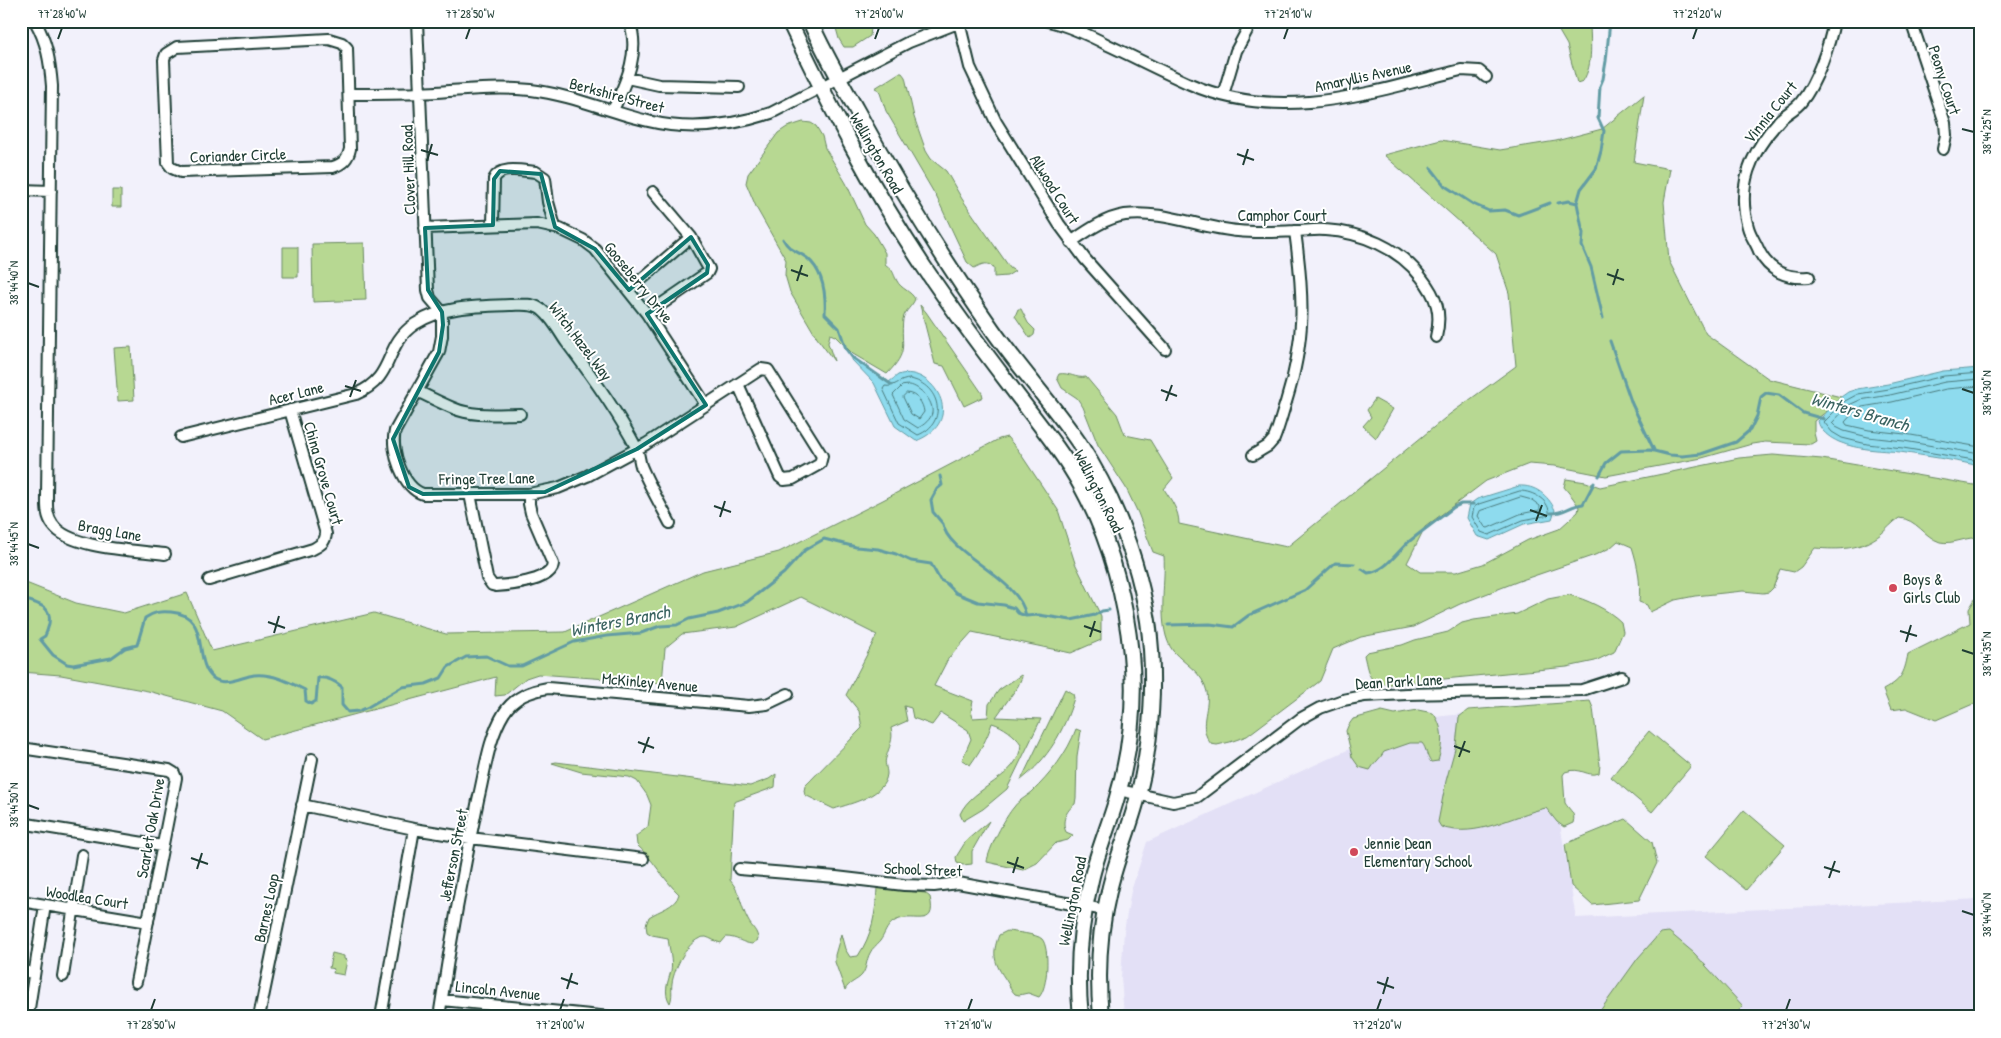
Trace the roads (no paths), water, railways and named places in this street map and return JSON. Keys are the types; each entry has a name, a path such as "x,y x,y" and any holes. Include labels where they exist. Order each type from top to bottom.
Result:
{"main road":[{"name":"Wellington Road","path":"788,21 829,83 880,154 950,267 994,331 1077,441 1099,476 1124,532 1148,621 1151,702 1144,766 1138,795 1112,880 1105,910 1100,946 1098,988 1101,1017"},
{"name":"Wellington Road","path":"810,21 829,83 874,186 923,265 970,332 1054,444 1080,484 1098,522 1118,576 1127,620 1131,657 1132,704 1123,774 1093,872 1086,907 1079,957 1081,1017"}],"street":[{"name":"Bragg Lane","path":"35,21 44,38 52,86 48,515 58,531 73,540 88,544 165,554"},
{"name":"Clover Hill Road","path":"417,21 428,290 430,298 442,312"},
{"path":"613,110 628,78 634,48 633,36 628,21"},
{"name":"Amaryllis Avenue","path":"1048,21 1077,30 1192,85 1223,95 1269,103 1317,102 1344,99 1461,70 1479,71 1486,77"},
{"path":"1223,95 1236,51 1252,21"},
{"name":"Vinnia Court","path":"1809,277 1788,276 1779,272 1762,256 1748,228 1744,209 1744,188 1748,168 1754,153 1779,121 1801,102 1816,76 1834,21"},
{"name":"Peony Court","path":"1911,21 1945,123 1946,135 1943,149"},
{"path":"829,83 909,42 961,22"},
{"name":"Allwood Court","path":"961,22 970,66 996,122 1071,242 1165,349"},
{"name":"Coriander Circle","path":"334,40 342,43 347,48 349,94 350,149 346,161 341,165 333,167 181,172 172,168 168,163 164,60 166,54 177,47 334,40"},
{"path":"628,78 659,85 739,87"},
{"name":"Berkshire Street","path":"420,93 490,88 524,90 564,96 648,121 669,125 709,126 750,120 764,115 829,83"},
{"path":"349,94 420,93"},
{"path":"493,225 494,178 496,174 503,170 542,174 546,183 548,202 555,227"},
{"path":"21,190 51,191"},
{"path":"647,314 708,273 708,265 691,237 653,192"},
{"name":"Camphor Court","path":"1071,242 1101,224 1126,215 1161,217 1236,231 1267,233 1324,229 1358,235 1392,251 1418,273 1433,295 1439,313 1436,337"},
{"name":"Gooseberry Drive","path":"425,228 528,224 555,227 572,234 595,250 629,290 647,314 706,405"},
{"path":"1253,455 1268,446 1276,434 1298,357 1302,300 1295,231"},
{"path":"629,290 691,237"},
{"name":"Witch Hazel Way","path":"442,312 470,306 531,305 544,311 588,371 637,449 641,465 670,523"},
{"name":"Fringe Tree Lane","path":"442,312 442,336 439,352 395,431 392,440 394,453 409,487 423,494 529,494 558,488 587,476 637,449 761,369 768,370 822,456 820,464 789,480 780,477 738,384"},
{"name":"Acer Lane","path":"181,437 356,394 372,385 386,369 392,351 404,333 415,324 442,312"},
{"path":"417,391 464,412 520,414"},
{"name":"China Grove Court","path":"209,580 313,549 322,544 325,539 326,534 290,410"},
{"path":"470,494 487,578 492,585 496,586 527,581 546,574 552,568 553,564 528,504 529,494"},
{"name":"Dean Park Lane","path":"1119,790 1173,802 1197,797 1300,720 1320,708 1344,700 1364,696 1407,694 1582,690 1622,677"},
{"name":"McKinley Avenue","path":"511,704 532,690 548,688 749,706 767,704 788,694"},
{"name":"Jefferson Street","path":"439,1017 470,838 492,742 496,728 511,704"},
{"name":"Scarlet Oak Drive","path":"21,748 173,772 176,778 136,982"},
{"name":"Barnes Loop","path":"259,1017 312,759"},
{"path":"302,805 414,829 470,838 642,859"},
{"path":"21,823 162,846"},
{"path":"381,1017 414,829"},
{"path":"63,976 82,855"},
{"name":"School Street","path":"739,869 827,876 904,885 934,886 958,883 1105,910"},
{"name":"Woodlea Court","path":"21,901 148,922"},
{"path":"29,1015 45,905"},
{"path":"21,971 34,973"},
{"name":"Lincoln Avenue","path":"442,1000 610,1017"}],"water":[{"path":"852,357 889,382 898,375 910,374 922,377 932,385 939,396 942,408 940,420 932,432 916,441 895,426 874,383 852,360"},
{"path":"1980,368 1980,466 1920,455 1854,447 1832,438 1819,425 1818,421 1848,392 1943,371"},
{"path":"1519,486 1536,489 1549,500 1555,510 1552,519 1524,524 1489,540 1477,536 1467,518 1470,504 1477,499"}],"waterway":[{"path":"1603,318 1591,267 1582,246 1583,233 1577,203 1581,189 1596,169 1601,151 1604,131 1598,118 1600,86 1606,61 1610,21"},
{"path":"1431,168 1445,186 1473,204 1489,211 1505,210 1518,215 1550,203"},
{"path":"1558,203 1569,201 1577,203"},
{"path":"783,239 791,249 807,258 817,270 824,291 825,314 839,328 846,349 852,357 892,385"},
{"path":"1610,341 1632,404 1654,450"},
{"name":"Winters Branch","path":"1599,476 1606,463 1621,451 1650,450 1682,456 1701,454 1736,442 1750,430 1757,416 1761,397 1766,393 1779,395 1803,413 1824,419"},
{"path":"940,476 942,485 937,489 931,500 933,512 943,524 947,535 957,546 1011,590 1021,602 1026,616"},
{"name":"Winters Branch","path":"1551,513 1583,504 1594,483"},
{"name":"Winters Branch","path":"1362,569 1368,573 1381,569 1406,544 1454,507 1461,504 1473,504"},
{"name":"Winters Branch","path":"21,599 36,603 46,609 50,620 45,636 40,639 53,655 67,664 73,665 111,658 125,648 137,645 145,618 157,612 171,612 184,615 192,621 200,640 203,661 207,670 218,681 228,682 254,675 267,675 287,681 305,690 306,701 311,704 316,701 318,678 328,679 342,687 342,705 348,712 359,711 368,707 402,687 426,684 441,678 448,667 466,657 486,656 508,666 522,666 574,642 607,636 641,633 660,626 677,625 689,619 718,613 747,602 784,573 805,550 824,539 856,547 878,549 911,561 931,564 940,580 956,593 978,602 1014,608 1018,613 1026,616 1039,615 1071,620 1109,610"},
{"name":"Winters Branch","path":"1168,625 1210,624 1233,627 1249,615 1305,590 1335,563 1354,564"}],"place":[{"name":"Boys & Girls Club","path":"1893,588"},
{"name":"Jennie Dean Elementary School","path":"1354,852"}]}
